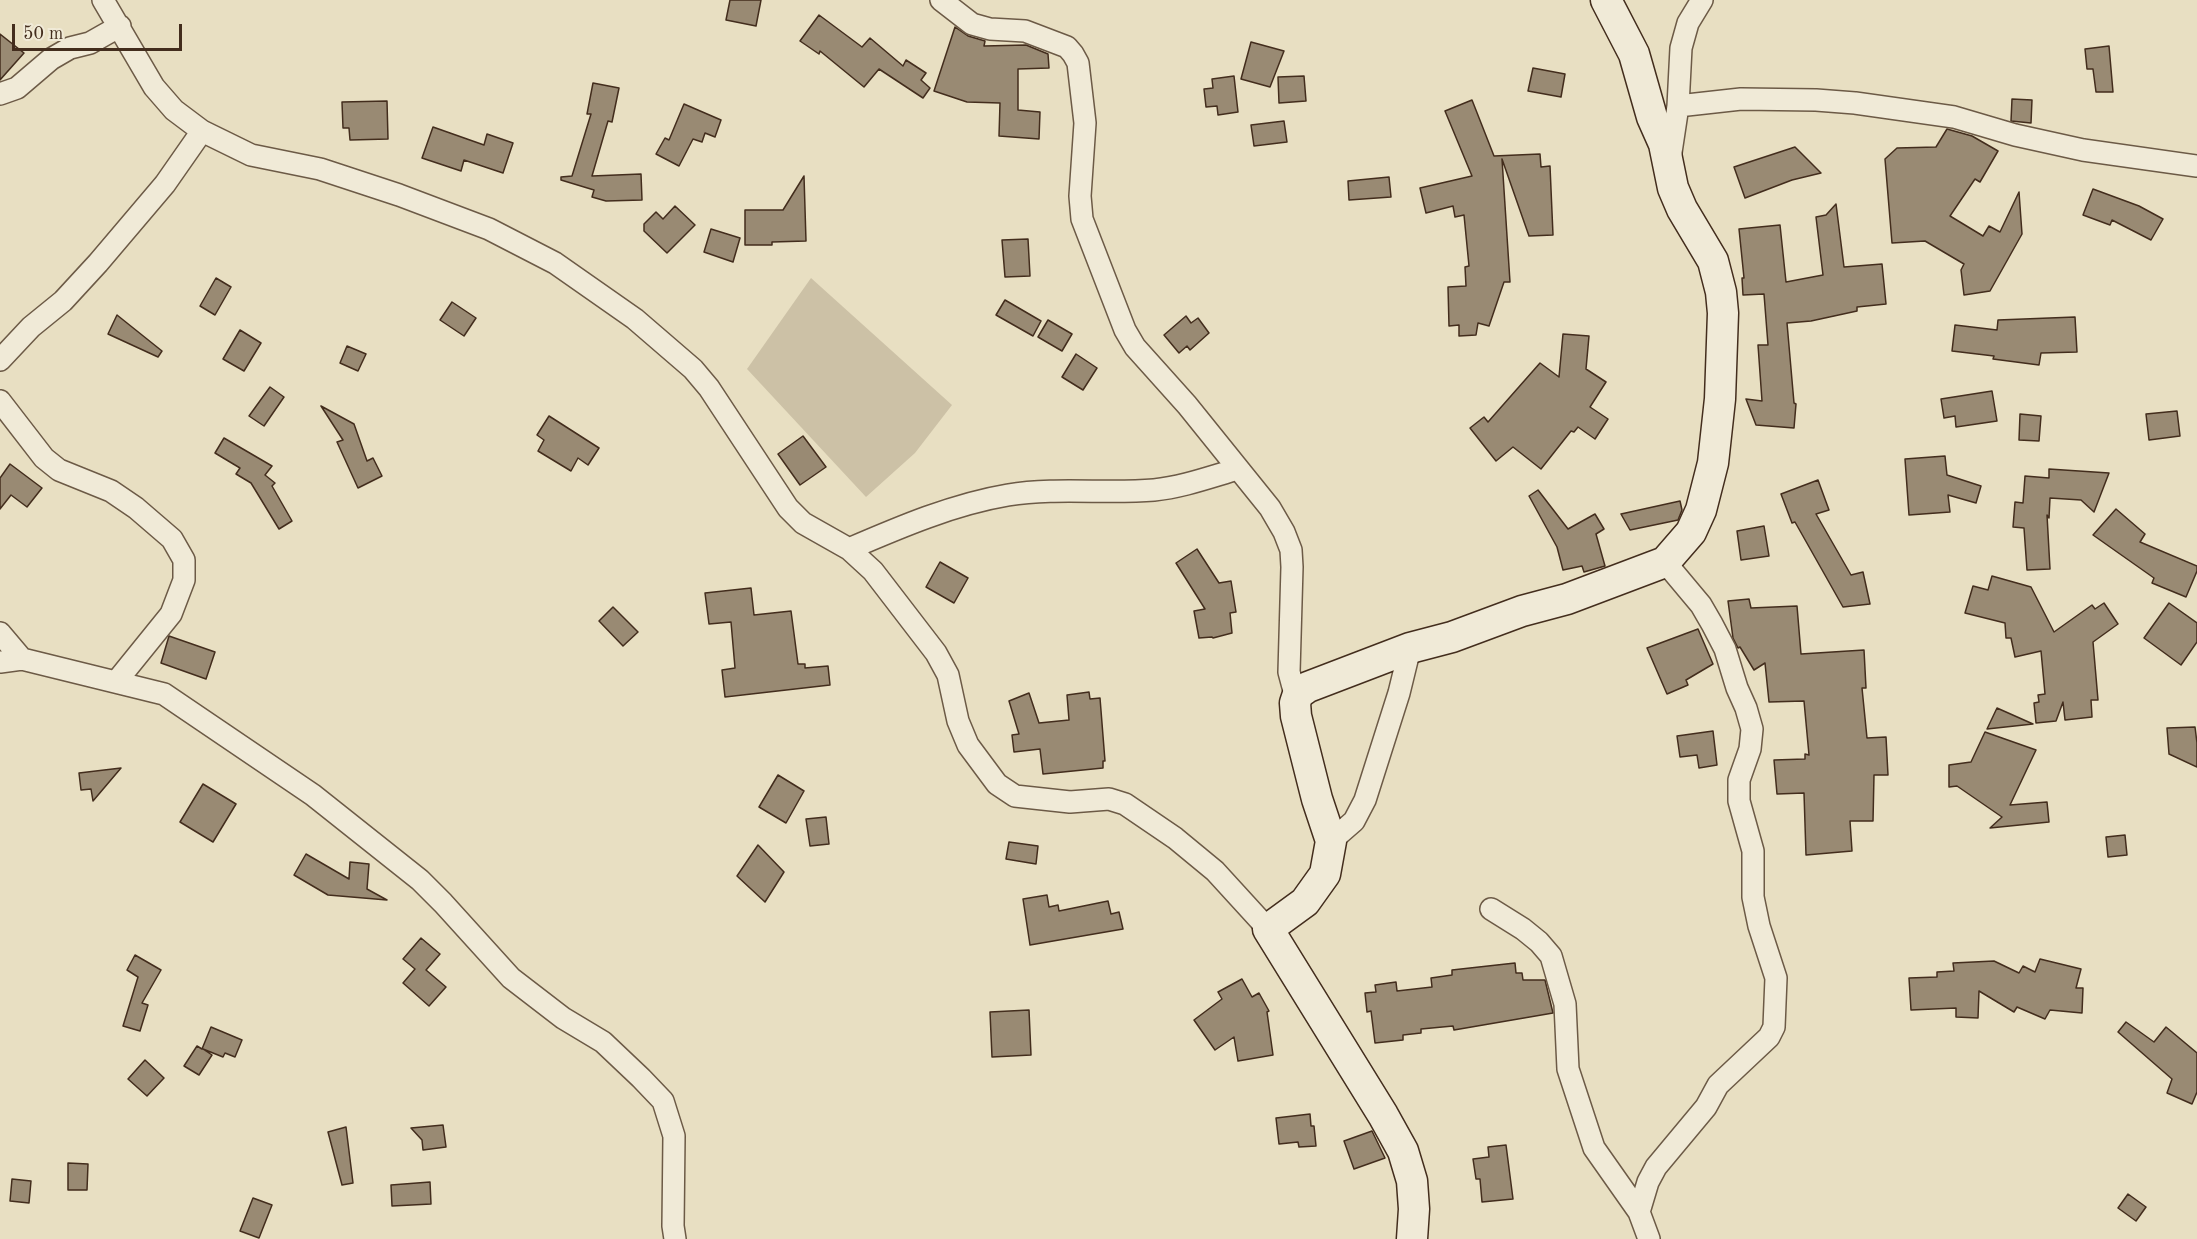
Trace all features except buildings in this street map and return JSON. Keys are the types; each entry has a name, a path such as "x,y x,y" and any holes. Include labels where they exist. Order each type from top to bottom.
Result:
{"street":[{"path":"104,0 154,87 174,110 202,131 251,155 320,169 489,229 555,263 635,319 670,347 709,388 789,508 803,523 849,549 873,571 936,653 948,675 958,721 968,746 997,784 1016,796 1070,802 1109,799 1125,804 1175,838 1215,871 1268,929 1403,1151 1412,1181 1414,1209 1412,1239"},
{"path":"941,0 972,24 990,29 1025,31 1067,47 1078,63 1085,123 1080,196 1082,219 1116,307 1135,347 1164,378 1270,508 1284,532 1291,550 1289,672 1293,687 1298,694"},
{"path":"1268,929 1305,902 1325,874 1331,841 1298,732 1295,703 1298,694 1308,687 1410,648 1452,638 1522,611 1567,599 1665,562 1691,532 1701,510 1713,463 1720,399 1723,313 1721,292 1713,261 1682,209 1673,188 1664,144 1652,117 1634,54 1606,0"},
{"path":"1669,163 1678,106 1681,48 1688,23 1702,0"},
{"path":"0,94 17,88 51,58 70,48 90,43 120,27"},
{"path":"1678,106 1741,99 1855,103 1954,117 2014,135 2083,150 2197,166"},
{"path":"0,360 31,327 63,301 98,263 165,184 202,131"},
{"path":"0,401 44,458 59,470 111,491 136,508 172,539 184,560 184,580 171,614 116,682"},
{"path":"849,549 942,513 1008,495 1040,491 1156,489 1186,484 1238,469"},
{"path":"1639,1212 1648,1182 1656,1167 1706,1107 1718,1085 1768,1037 1774,1027 1776,997 1776,978 1759,926 1753,897 1753,851 1738,801 1739,780 1750,749 1752,729 1725,650 1712,624 1701,605 1665,562"},
{"path":"0,633 22,659"},
{"path":"1331,841 1354,821 1365,800 1399,693 1410,648"},
{"path":"0,662 22,659 164,694 314,795 420,880 511,978 562,1018 603,1042 663,1101 674,1136 675,1239"},
{"path":"1491,909 1523,929 1551,956 1565,1004 1568,1069 1594,1148 1639,1212 1648,1239"}],"shaded area":[{"path":"811,278 952,405 915,453 866,497 747,369"}]}
